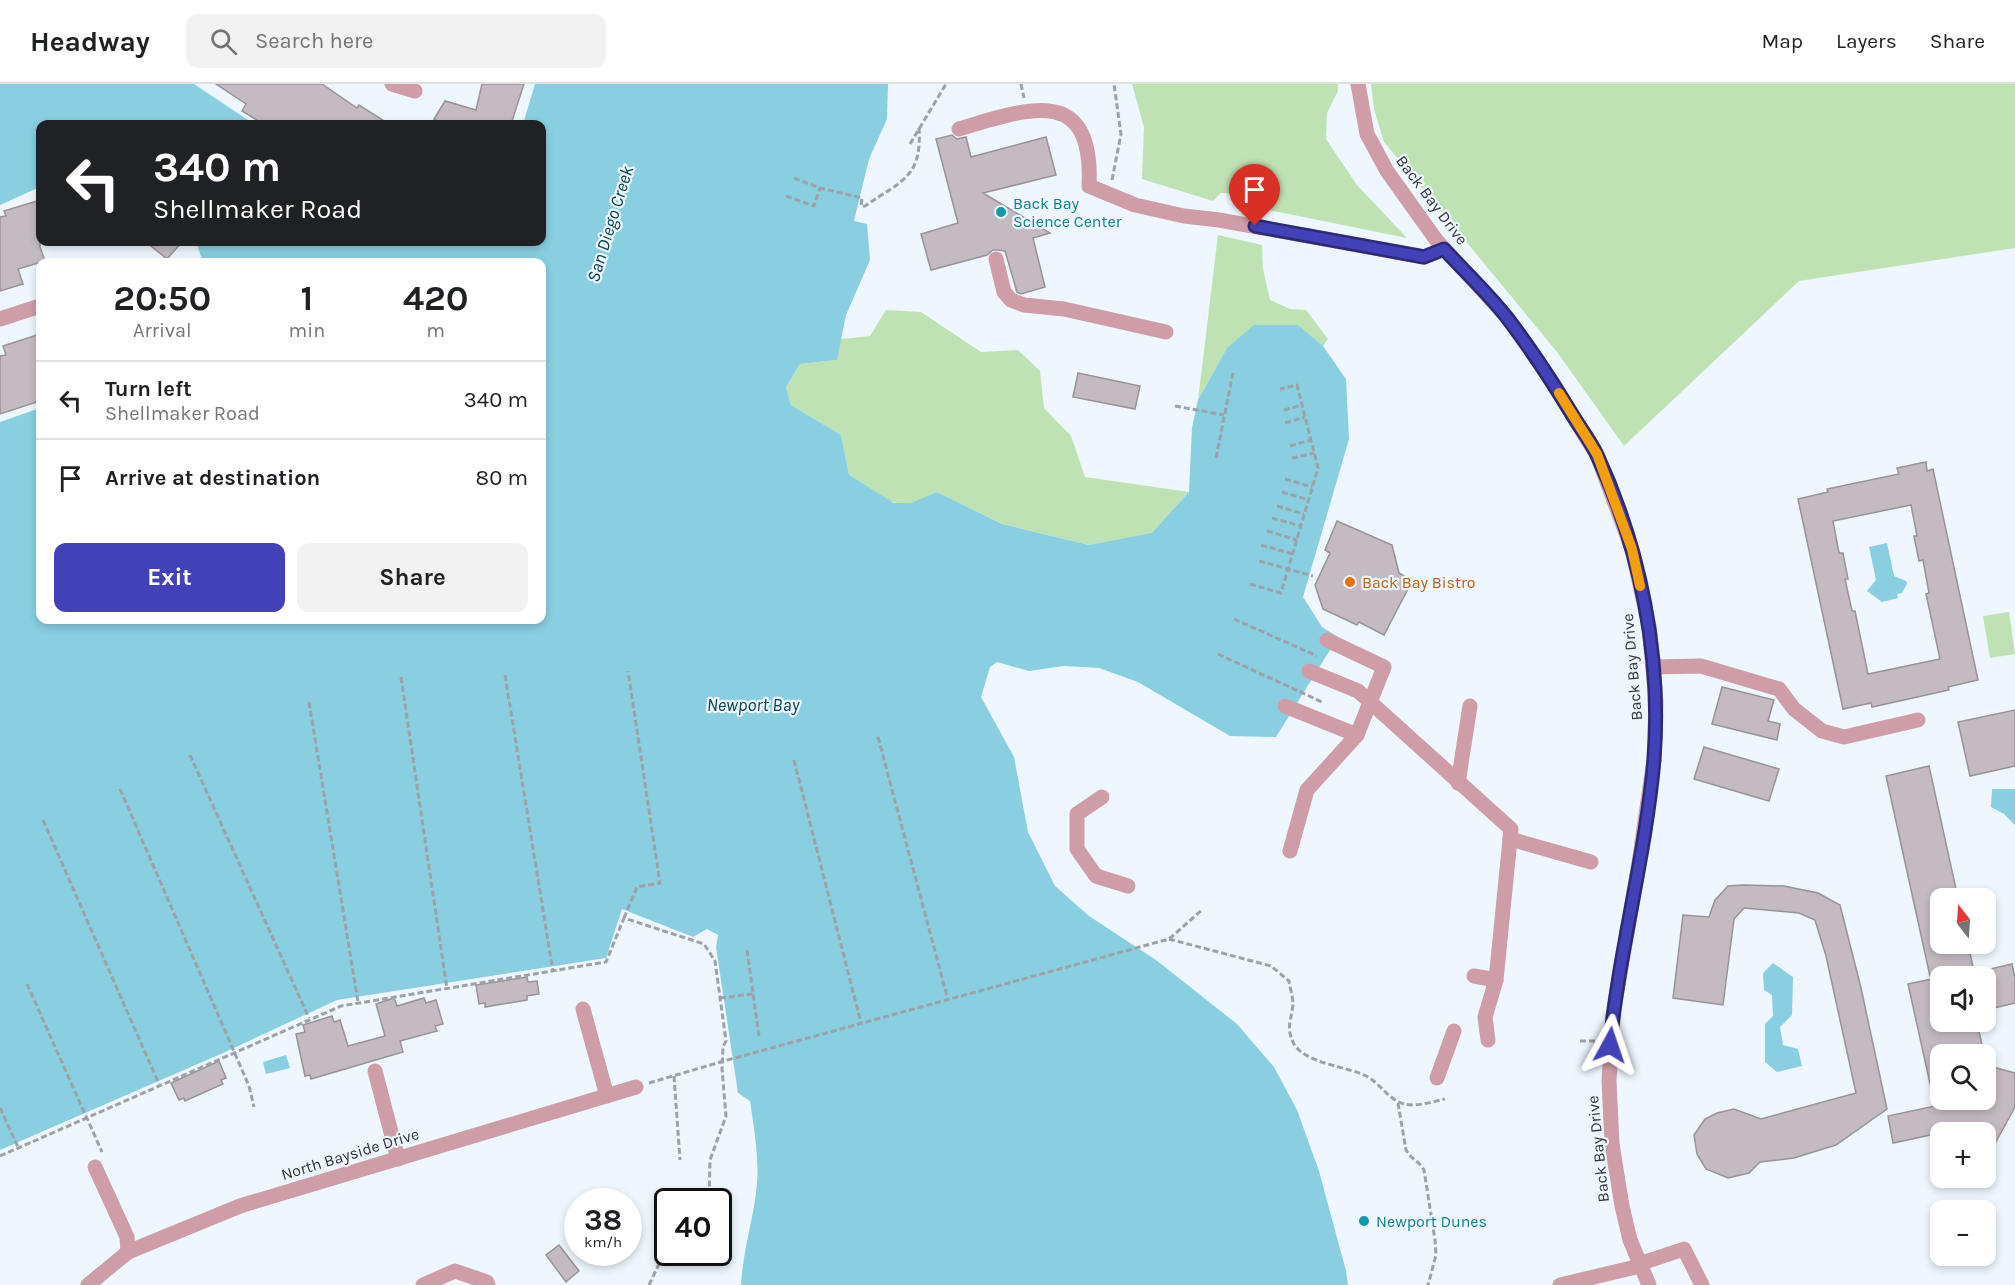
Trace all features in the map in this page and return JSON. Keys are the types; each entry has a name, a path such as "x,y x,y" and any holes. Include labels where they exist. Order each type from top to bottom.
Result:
{"street":[{"path":"392,84 415,91"},
{"name":"Back Bay Drive","path":"1358,84 1363,119 1373,148 1444,249 1507,317 1551,380 1597,454 1632,549 1649,627 1656,702 1654,760 1613,1014 1609,1081 1612,1144 1622,1206 1640,1265 1649,1285"},
{"path":"959,129 1041,106 1056,108 1066,112 1083,130 1090,165 1089,186 1135,205 1184,216 1219,220 1424,257 1444,249"},
{"path":"996,259 1004,292 1011,300 1024,305 1064,309 1166,332"},
{"path":"0,319 36,307"},
{"path":"1290,851 1307,790 1357,735 1384,667 1327,640"},
{"path":"1653,667 1701,666 1779,689 1794,709 1822,731 1844,737 1918,720"},
{"path":"1309,671 1358,691 1511,829 1496,980 1485,1017 1488,1040"},
{"path":"1458,783 1470,705"},
{"path":"1285,706 1357,735"},
{"path":"1102,796 1077,814 1077,849 1096,876 1128,886"},
{"path":"1510,839 1591,862"},
{"path":"1474,976 1496,980"},
{"path":"583,1009 607,1096"},
{"path":"1437,1078 1454,1031"},
{"path":"375,1071 398,1159"},
{"name":"North Bayside Drive","path":"88,1285 128,1252 240,1206 636,1087"},
{"path":"99,1160 127,1237 128,1252"},
{"path":"1560,1285 1640,1265 1684,1249 1702,1285"},
{"path":"423,1285 455,1272 487,1282 488,1285"}],"path":[{"path":"910,144 946,84"},
{"path":"1109,194 1121,143 1114,84"},
{"path":"794,178 820,188 862,198 861,206 865,206 912,173 920,149 919,128"},
{"path":"786,196 814,206 820,188"},
{"path":"1216,458 1233,373"},
{"path":"1250,584 1281,593 1318,468 1297,385 1280,389"},
{"path":"1284,410 1302,405"},
{"path":"1175,406 1224,416"},
{"path":"1285,423 1305,417"},
{"path":"1290,446 1311,440"},
{"path":"1292,458 1314,453"},
{"path":"1285,479 1312,487"},
{"path":"1282,492 1309,500"},
{"path":"1277,506 1305,514"},
{"path":"1272,518 1301,526"},
{"path":"1267,531 1297,540"},
{"path":"1262,545 1293,554"},
{"path":"1259,561 1313,576"},
{"path":"1234,619 1318,656"},
{"path":"1218,654 1322,702"},
{"path":"0,1156 309,1018 358,1002 606,962 637,887 660,882 628,671"},
{"path":"505,675 553,972"},
{"path":"400,677 447,989"},
{"path":"309,702 358,1002"},
{"path":"878,737 948,1000"},
{"path":"190,755 309,1018"},
{"path":"795,759 861,1023"},
{"path":"120,789 249,1086 254,1107"},
{"path":"43,820 159,1084"},
{"path":"636,1087 1169,939 1203,909"},
{"path":"624,918 704,944 715,961 726,1041 723,1047 722,1069 726,1116 710,1160 709,1188"},
{"path":"1169,939 1271,966 1289,981 1293,1005 1288,1019 1292,1041 1299,1053 1365,1075 1382,1087 1392,1100 1398,1102 1408,1105 1445,1100"},
{"path":"747,950 759,1036"},
{"path":"27,984 85,1117 99,1160"},
{"path":"720,998 753,994"},
{"path":"674,1076 680,1160"},
{"path":"1398,1102 1406,1150 1424,1170 1436,1256 1428,1285"},
{"path":"0,1108 18,1147"},
{"path":"649,1285 658,1266"}],"green space":[{"path":"1132,84 1338,84 1338,91 1327,113 1326,139 1357,185 1407,238 1269,210 1251,195 1221,193 1213,201 1142,179 1144,127"},
{"path":"1371,84 2015,84 2015,248 1799,281 1624,446 1557,352 1384,142 1374,109"},
{"path":"1218,235 1262,245 1263,269 1270,300 1290,309 1306,310 1328,339 1323,346 1298,325 1227,348 1198,400"},
{"path":"886,310 921,312 981,352 1018,350 1040,371 1044,408 1071,436 1085,477 1189,492 1152,534 1089,545 1002,524 937,492 910,503 894,502 878,495 849,475 841,435 791,405 786,387 800,364 836,360 841,339 870,336"},
{"path":"2009,612 2015,654 1990,658 1983,616"}],"water":[{"path":"0,84 194,84 248,120 36,120 36,189 0,205"},
{"name":"Newport Bay","path":"535,84 888,84 887,119 869,159 854,221 867,224 870,260 846,315 837,360 800,364 786,387 791,405 841,435 849,475 894,503 911,503 937,492 1002,524 1089,545 1152,533 1189,492 1192,428 1198,400 1227,348 1254,325 1298,325 1323,346 1346,379 1349,439 1303,597 1322,627 1338,637 1276,737 1230,736 1138,682 1099,668 1064,666 1029,671 997,662 990,667 981,697 1014,757 1028,832 1055,886 1089,916 1156,960 1237,1024 1274,1067 1297,1110 1319,1171 1348,1285 741,1285 756,1197 757,1153 750,1101 738,1093 716,947 718,935 707,929 693,937 622,909 606,958 337,1000 223,1053 0,1150 0,422 36,409 36,624 546,624 546,258 202,258 197,246 546,246 546,120 524,120"},
{"path":"1887,543 1894,576 1906,581 1907,584 1902,593 1897,594 1898,598 1882,602 1867,591 1876,580 1869,547"},
{"path":"1992,789 2015,789 2015,825 2004,814 1991,807"},
{"path":"1773,963 1793,977 1792,1015 1780,1027 1783,1045 1798,1049 1802,1066 1777,1072 1765,1062 1765,1024 1773,1016 1772,995 1764,990 1763,973"},
{"path":"286,1055 290,1068 266,1074 263,1062"}],"building":[{"path":"216,84 322,84 357,108 359,105 383,120 257,120 242,111 246,104"},
{"path":"482,84 524,84 512,120 434,119 445,101 476,110"},
{"name":"Back Bay Science Center","path":"952,135 957,139 966,137 971,157 1046,137 1056,175 983,193 1050,233 1033,238 1045,287 1021,294 1017,292 1005,251 993,250 987,255 931,270 921,234 958,223 936,139"},
{"path":"36,201 36,246 40,246 44,258 36,258 36,264 18,269 23,284 0,291 0,217 6,216 4,211"},
{"path":"151,246 178,246 166,258"},
{"path":"36,335 36,402 0,414 0,356 6,355 3,346"},
{"path":"1078,373 1140,386 1135,409 1073,397"},
{"path":"1926,462 1927,471 1933,469 1978,680 1948,687 1949,690 1872,707 1871,703 1843,709 1798,499 1828,492 1827,489 1899,474 1897,468","holes":["1911,505 1917,536 1914,536 1919,561 1923,560 1929,593 1926,594 1940,659 1868,674 1855,611 1852,611 1845,579 1848,579 1843,553 1839,553 1833,521"]},
{"path":"1337,521 1392,545 1399,573 1406,577 1409,587 1384,635 1359,622 1357,625 1323,609 1315,585 1330,553 1325,550"},
{"path":"1722,687 1774,700 1768,721 1780,724 1777,740 1712,724"},
{"path":"2015,710 2015,766 1970,776 1958,722"},
{"path":"1704,747 1779,769 1769,801 1694,779"},
{"path":"1929,766 1956,888 1930,888 1930,954 1970,954 1973,966 1930,966 1930,976 1886,776"},
{"path":"1728,886 1784,886 1818,893 1840,905 1861,988 1887,1109 1836,1145 1794,1158 1760,1162 1749,1173 1728,1178 1706,1169 1697,1154 1694,1135 1705,1119 1734,1109 1761,1119 1856,1093 1826,956 1815,920 1799,913 1744,908 1734,919 1723,1005 1673,998 1683,915 1709,917 1715,900"},
{"path":"2012,964 2015,978 2015,1003 1996,1008 1996,968"},
{"path":"527,977 528,982 537,981 539,994 527,996 527,1000 485,1007 485,1003 479,1004 476,985"},
{"path":"1930,979 1930,1032 1979,1032 1982,1044 1930,1044 1930,1083 1908,984"},
{"path":"394,998 397,1006 424,998 426,1003 436,1000 443,1024 435,1026 437,1031 400,1041 403,1052 311,1079 310,1075 305,1076 296,1034 305,1032 303,1025 332,1016 334,1022 340,1020 348,1046 385,1036 376,1004"},
{"path":"219,1061 226,1078 221,1080 223,1084 185,1101 184,1098 179,1100 171,1083"},
{"path":"1996,1068 2015,1073 2015,1107 1996,1142 1996,1122 1930,1122 1930,1135 1893,1143 1888,1116 1930,1107 1930,1110 1996,1110"},
{"path":"559,1245 564,1252 564,1266 575,1266 579,1271 566,1282 546,1255"}],"slow traffic":[{"path":"1559,393 1597,454 1632,549 1640,586"}],"place":[{"name":"Back Bay Science Center","path":"1001,212"},
{"name":"Back Bay Bistro","path":"1350,582"},
{"name":"Newport Dunes","path":"1364,1221"}],"route":[{"path":"1255,226 1424,257 1444,249 1507,317 1551,380 1597,454 1632,549 1649,627 1656,702 1654,760 1610,1045"}],"water label":[{"name":"San Diego Creek","path":"610,224"}]}
